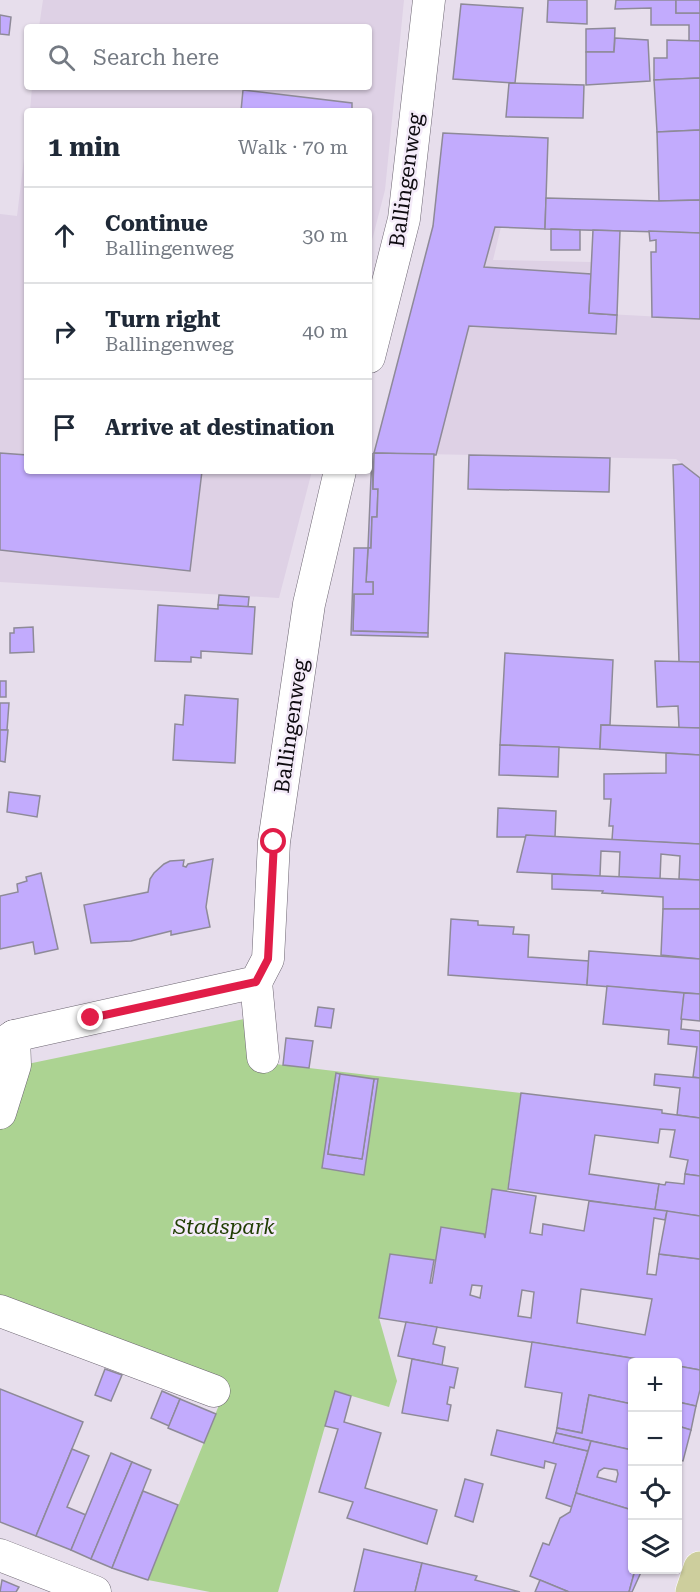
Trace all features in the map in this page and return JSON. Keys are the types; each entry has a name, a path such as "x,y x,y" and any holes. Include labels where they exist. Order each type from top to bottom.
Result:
{"main road":[{"path":"692,1592 700,1568"}],"street":[{"name":"Ballingenweg","path":"372,345 404,219 429,0"},
{"name":"Ballingenweg","path":"262,1057 256,982 268,959 274,842 309,604 339,474"},
{"path":"0,1113 15,1065 7,1041 256,982"},
{"path":"0,1311 214,1391"},
{"path":"0,1554 95,1592"}],"shaded area":[{"path":"43,0 404,0 385,190 372,240 372,108 30,108 32,90 372,90 372,24 39,24"},
{"path":"443,133 548,138 545,229 501,227 493,260 591,262 589,313 700,319 700,478 676,459 374,453 433,226"},
{"path":"24,159 24,474 311,474 279,598 0,582 0,214 17,216"}],"green space":[{"name":"Stadspark","path":"244,1019 250,1061 521,1093 507,1192 492,1189 485,1234 441,1228 436,1261 390,1254 379,1318 397,1381 389,1407 335,1391 278,1592 210,1592 148,1580 219,1405 0,1319 0,1109 13,1067"}],"building":[{"path":"548,0 587,0 587,24 547,22"},
{"path":"616,0 676,0 676,13 700,13 700,41 689,41 689,25 651,25 651,8 615,9"},
{"path":"676,0 700,0 700,13 676,13"},
{"path":"461,4 523,8 515,83 453,79"},
{"path":"0,15 11,17 9,35 0,34"},
{"path":"615,28 614,52 586,52 586,29"},
{"path":"615,38 648,40 650,81 586,85 586,52 614,52"},
{"path":"667,40 700,41 700,78 654,80 654,58 667,58"},
{"path":"700,78 700,130 657,132 654,80"},
{"path":"509,83 584,85 583,118 506,117"},
{"path":"243,90 352,103 352,108 241,108"},
{"path":"700,130 700,200 659,201 657,132"},
{"path":"443,133 548,138 545,229 495,227 484,267 591,274 589,313 617,315 616,334 469,326 436,455 374,453 433,226"},
{"path":"546,198 700,200 700,233 545,229"},
{"path":"551,229 580,230 580,250 551,250"},
{"path":"593,230 620,231 617,315 589,313"},
{"path":"649,231 700,233 700,319 652,317 651,252 656,252 656,240 650,241"},
{"path":"0,453 24,455 24,474 202,474 190,571 0,550"},
{"path":"372,453 373,489 378,489 377,517 372,517 371,548 368,548"},
{"path":"374,453 434,454 428,633 353,631 354,594 373,594 373,582 366,582 368,548 371,548 372,517 377,517 378,489 373,489"},
{"path":"469,455 610,458 609,492 468,489"},
{"path":"682,464 700,478 700,662 679,662 673,465"},
{"path":"354,548 368,548 366,582 373,582 373,594 354,594 353,631 428,633 428,637 351,635"},
{"path":"219,595 249,597 248,607 218,605"},
{"path":"158,605 218,609 218,605 255,607 252,654 201,651 201,658 191,657 191,662 155,661"},
{"path":"33,627 34,652 10,653 10,633 14,633 14,628"},
{"path":"505,653 613,660 610,725 601,725 600,749 500,745"},
{"path":"655,661 700,662 700,728 679,728 678,706 657,707"},
{"path":"0,681 6,681 6,697 0,697"},
{"path":"185,695 238,699 235,763 173,760 175,724 183,725"},
{"path":"0,703 9,703 7,730 0,730"},
{"path":"601,725 700,728 700,755 600,749"},
{"path":"0,730 8,730 5,762 0,761"},
{"path":"500,745 559,747 558,777 499,775"},
{"path":"666,753 700,755 700,844 612,840 613,826 609,826 611,799 604,799 604,774 666,773"},
{"path":"9,792 40,796 37,817 7,812"},
{"path":"498,808 556,811 555,837 497,837"},
{"path":"526,835 700,844 700,880 679,879 680,856 661,854 660,879 619,877 620,852 601,851 600,876 517,872"},
{"path":"213,859 206,907 210,927 171,935 171,931 131,941 91,943 84,905 148,892 150,879 154,873 170,861 184,860 183,866 186,867 188,864"},
{"path":"41,873 58,949 35,954 33,942 0,949 0,896 18,892 17,884 27,881 26,877"},
{"path":"552,874 700,880 700,909 663,909 663,897 552,889"},
{"path":"663,909 700,909 700,959 661,955"},
{"path":"451,919 478,921 478,925 514,927 513,934 529,935 528,957 589,961 587,985 448,975"},
{"path":"589,951 700,959 700,994 587,985"},
{"path":"607,986 684,993 681,1029 700,1031 700,1078 693,1077 697,1047 668,1044 669,1030 603,1024"},
{"path":"684,993 700,994 700,1021 681,1019"},
{"path":"318,1007 334,1009 331,1028 315,1026"},
{"path":"286,1038 313,1041 309,1068 283,1065"},
{"path":"336,1073 340,1074 328,1154 362,1159 374,1079 378,1079 364,1175 322,1168"},
{"path":"340,1074 374,1079 362,1159 328,1154"},
{"path":"655,1074 700,1078 700,1118 677,1115 680,1088 654,1085"},
{"path":"521,1093 662,1110 662,1113 700,1118 700,1176 685,1174 688,1160 670,1157 675,1130 660,1129 658,1143 595,1135 589,1174 659,1184 655,1210 508,1189"},
{"path":"685,1174 700,1176 700,1216 655,1210 659,1184 665,1185 666,1182 684,1184"},
{"path":"492,1189 536,1196 530,1233 542,1235 543,1224 584,1231 589,1201 667,1211 665,1220 654,1218 647,1274 656,1275 659,1254 700,1259 700,1370 682,1367 682,1358 631,1358 379,1318 390,1254 434,1260 430,1283 432,1283 441,1227 484,1234 485,1238","holes":["472,1285 482,1286 480,1298 470,1295","581,1289 652,1299 645,1335 577,1323","522,1290 534,1292 531,1318 518,1316"]},
{"path":"667,1211 700,1216 700,1259 659,1254"},
{"path":"406,1322 437,1327 433,1344 445,1347 442,1365 398,1356"},
{"path":"532,1342 631,1358 628,1358 628,1403 589,1395 582,1433 557,1428 562,1393 525,1387"},
{"path":"412,1359 458,1368 454,1388 450,1387 447,1404 451,1405 448,1421 402,1413"},
{"path":"682,1367 700,1370 700,1390 696,1406 682,1403"},
{"path":"105,1369 122,1375 111,1401 95,1395"},
{"path":"0,1389 83,1422 36,1536 0,1522"},
{"path":"162,1391 180,1399 169,1426 151,1418"},
{"path":"335,1391 351,1396 344,1422 381,1433 365,1488 437,1510 427,1544 347,1518 353,1502 319,1492 338,1429 325,1426"},
{"path":"589,1395 628,1403 628,1449 556,1433 557,1428 582,1433"},
{"path":"180,1399 216,1414 204,1443 168,1428"},
{"path":"682,1403 696,1406 691,1430 682,1427"},
{"path":"682,1427 691,1430 682,1461"},
{"path":"497,1430 588,1451 572,1507 546,1498 556,1464 545,1461 544,1468 491,1455"},
{"path":"556,1433 591,1441 588,1451 553,1443"},
{"path":"591,1441 628,1449 628,1509 576,1493","holes":["604,1468 617,1470 616,1482 597,1477 599,1471"]},
{"path":"72,1449 89,1456 67,1507 86,1515 71,1550 36,1536"},
{"path":"111,1453 132,1462 91,1559 71,1550"},
{"path":"132,1462 151,1470 112,1568 91,1559"},
{"path":"465,1479 483,1484 473,1522 455,1516"},
{"path":"143,1491 178,1505 148,1580 112,1568"},
{"path":"576,1493 628,1509 628,1574 634,1574 629,1592 569,1592 530,1576 543,1543 549,1545 560,1518 570,1512"},
{"path":"364,1549 422,1563 415,1592 354,1592"},
{"path":"422,1563 477,1576 475,1580 520,1592 415,1592"},
{"path":"634,1574 640,1574 632,1592 629,1592"},
{"path":"2,1580 19,1587 16,1592 0,1592"},
{"path":"540,1580 569,1592 535,1592"}],"route":[{"path":"91,1018 256,982 268,959 274,842"}]}
